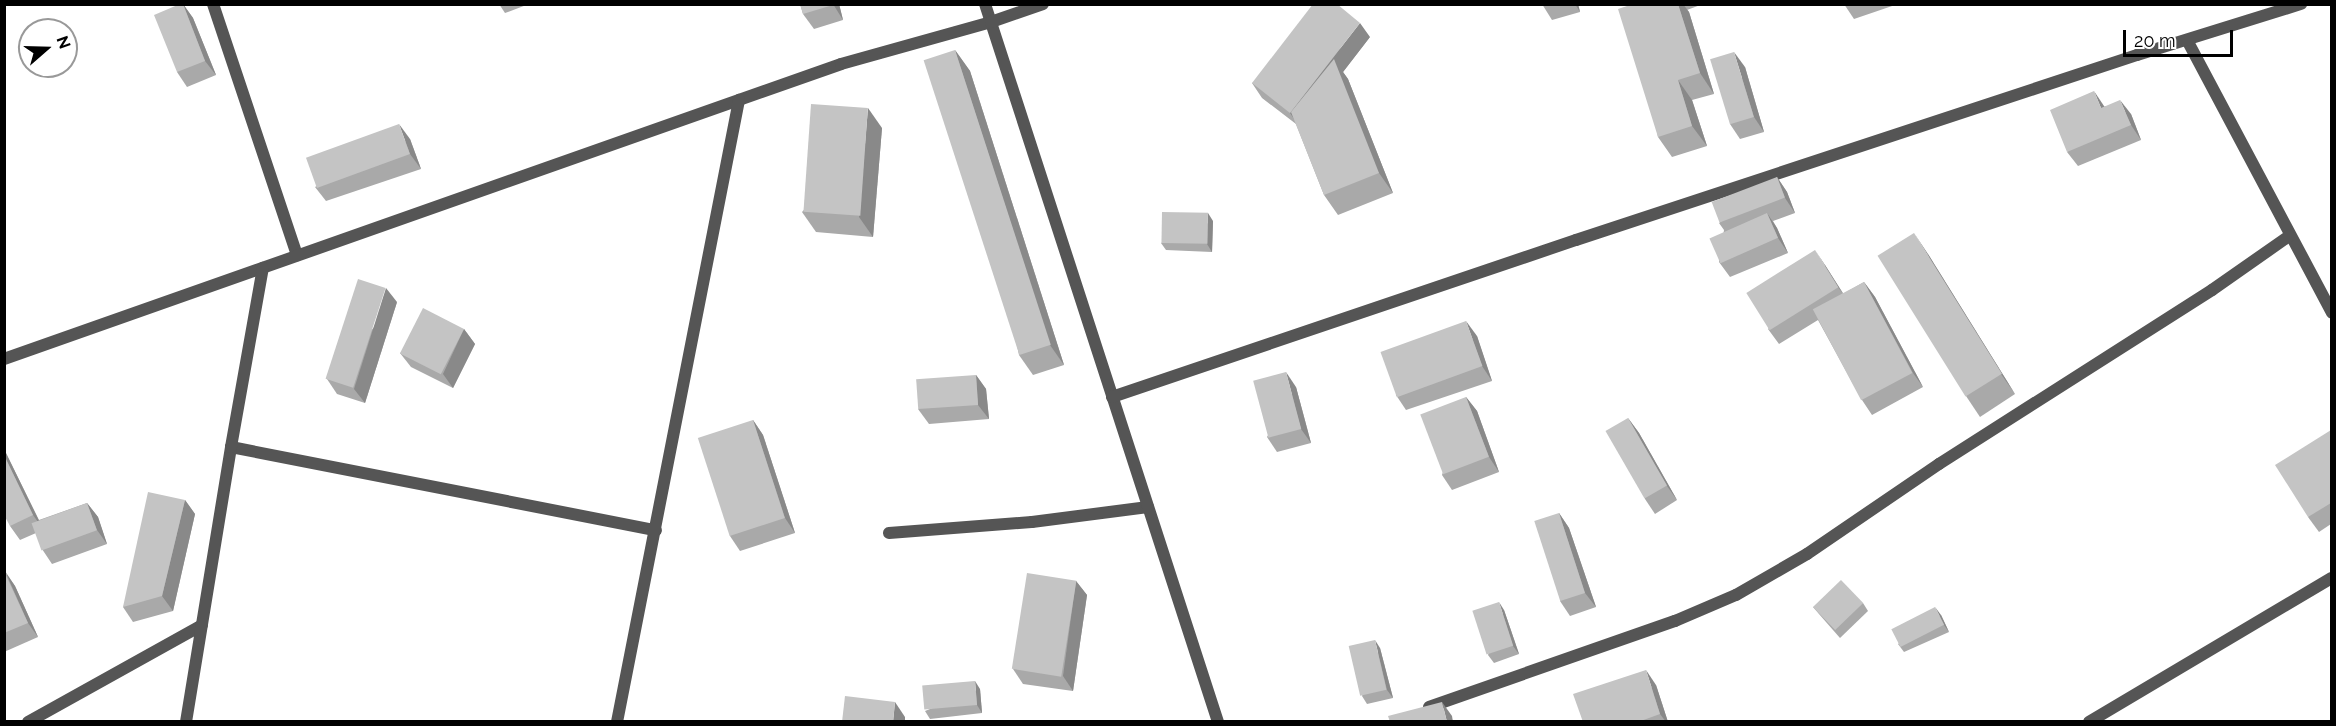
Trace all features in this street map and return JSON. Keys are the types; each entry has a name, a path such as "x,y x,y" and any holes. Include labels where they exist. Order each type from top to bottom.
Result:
{"street":[{"path":"213,4 297,255"},
{"path":"985,4 1218,722"},
{"path":"4,359 841,64 991,22 1043,4"},
{"path":"1112,397 1587,236 2301,4"},
{"path":"2187,40 2331,313"},
{"path":"617,722 739,100"},
{"path":"1421,710 1675,621 1736,595 1808,554 1939,464 2212,290 2289,236"},
{"path":"186,722 263,268"},
{"path":"231,447 656,530"},
{"path":"889,533 1032,522 1148,507"},
{"path":"2090,722 2331,578"},
{"path":"28,722 202,625"}],"building":[{"path":"183,4 205,61 177,72 154,15"},
{"path":"800,4 833,4 833,5 803,14"},
{"path":"1313,4 1337,4 1360,23 1290,113 1252,83"},
{"path":"1633,4 1678,4 1700,73 1678,80 1692,126 1658,137 1618,9"},
{"path":"955,50 1051,345 1019,355 924,60"},
{"path":"1734,52 1754,117 1730,124 1710,59"},
{"path":"1334,59 1379,173 1324,195 1291,112"},
{"path":"2094,91 2101,108 2120,100 2131,125 2067,152 2050,110"},
{"path":"811,104 868,108 860,216 803,212"},
{"path":"399,124 410,154 317,188 306,158"},
{"path":"1777,177 1785,198 1720,223 1712,202"},
{"path":"1162,212 1208,213 1207,244 1161,243"},
{"path":"1767,213 1778,238 1720,263 1709,239"},
{"path":"1914,233 2002,374 1966,397 1878,256"},
{"path":"1815,250 1838,287 1770,330 1746,293"},
{"path":"358,279 386,288 353,388 326,379"},
{"path":"1864,282 1912,373 1861,400 1813,309"},
{"path":"423,308 464,329 441,374 400,353"},
{"path":"1466,321 1482,366 1397,397 1380,352"},
{"path":"1286,372 1301,429 1268,438 1253,381"},
{"path":"976,375 978,405 918,409 916,379"},
{"path":"1466,397 1489,457 1443,474 1420,415"},
{"path":"1628,418 1667,486 1644,499 1605,431"},
{"path":"753,420 785,518 730,536 698,438"},
{"path":"2331,430 2331,503 2308,517 2275,465"},
{"path":"4,455 33,515 10,526 4,515"},
{"path":"148,492 185,500 162,596 123,607"},
{"path":"87,503 97,530 41,550 32,523"},
{"path":"1559,513 1585,593 1560,601 1534,521"},
{"path":"4,571 28,623 4,633"},
{"path":"1027,573 1076,581 1061,677 1012,669"},
{"path":"1841,580 1863,603 1835,630 1813,607"},
{"path":"1499,602 1513,646 1487,654 1472,611"},
{"path":"1935,607 1944,625 1900,647 1891,629"},
{"path":"1375,640 1386,690 1360,696 1349,646"},
{"path":"1646,670 1660,714 1638,722 1583,722 1573,694"},
{"path":"975,681 977,705 924,710 922,686"},
{"path":"845,696 895,702 893,722 842,722"},
{"path":"1442,702 1447,722 1390,722 1388,716"}]}
